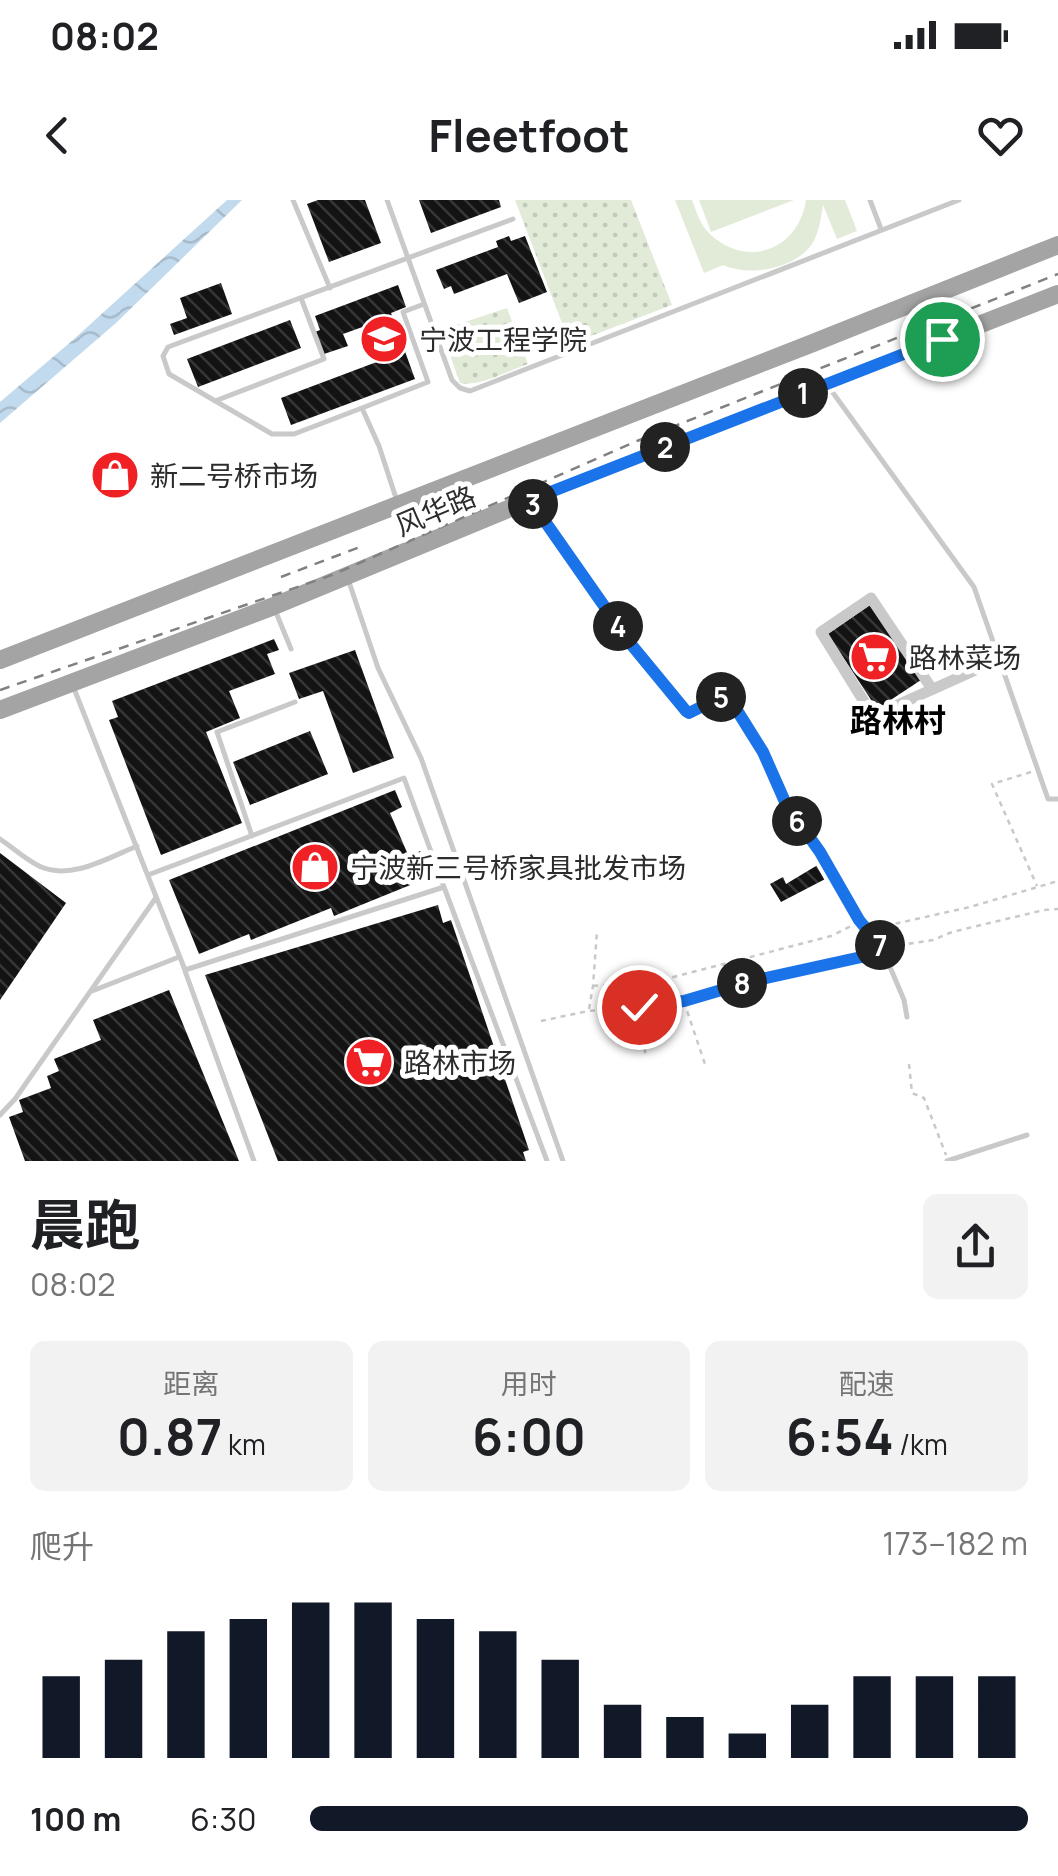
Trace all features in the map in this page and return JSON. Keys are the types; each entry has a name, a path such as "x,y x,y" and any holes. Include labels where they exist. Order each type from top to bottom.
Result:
{"main road":[{"name":"风华路","path":"0,660 1058,245"},
{"name":"风华路","path":"0,710 274,606 530,500 1058,294"}],"street":[{"path":"932,689 870,598 820,632 872,716 932,689 1000,658"}],"lane":[{"path":"293,200 330,288"},
{"path":"387,200 452,380 470,391 959,200"},
{"path":"870,200 881,230"},
{"path":"424,304 403,312 428,382 294,434 272,434 169,374 164,365 168,347 512,218"},
{"path":"216,401 324,360 301,298"},
{"path":"826,384 974,587 1048,800 1057,801"},
{"path":"362,408 398,504"},
{"path":"530,500 630,643 686,711 723,696 738,712 771,766 786,804 820,852 859,920 882,948 907,1017"},
{"path":"347,576 378,668 421,758 563,1161"},
{"path":"274,606 291,649"},
{"path":"72,683 180,956 254,1161"},
{"path":"252,836 217,732 295,702"},
{"path":"148,875 404,778 547,1161"},
{"path":"0,839 40,866 57,871 77,870 137,846"},
{"path":"185,970 444,886"},
{"path":"0,1115 16,1100 156,898"},
{"path":"89,992 180,956"},
{"path":"948,1161 1027,1135"}],"path":[{"path":"1038,770 992,784 1038,887"},
{"path":"869,930 1058,881"},
{"path":"541,1021 588,1011 684,1001 752,981 866,956 882,948 933,940 952,932 1058,909"},
{"path":"593,986 658,981 831,936 855,924"},
{"path":"588,1011 597,931"},
{"path":"684,1001 706,1068"},
{"path":"639,1007 646,1056"},
{"path":"909,1064 912,1093 924,1098 948,1161"}],"green space":[{"path":"515,200 631,200 672,305 570,344"},
{"path":"675,200 692,200 707,231 740,251 770,249 783,242 801,217 806,200 845,200 857,231 837,239 823,205 812,244 795,260 758,270 723,265 704,273"},
{"path":"699,200 794,200 711,232"},
{"path":"507,308 528,364 485,381 460,383 441,330"}],"water":[{"path":"227,200 242,200 116,323 0,423 0,402"}],"building":[{"path":"318,200 365,200 381,243 329,262 307,204"},
{"path":"419,200 499,200 501,207 431,233"},
{"path":"509,236 511,241 525,236 547,292 519,303 507,274 454,294 451,286 444,289 436,270 498,247 496,241"},
{"path":"221,283 232,314 174,335 170,324 187,318 180,298"},
{"path":"398,285 406,307 391,313 415,379 291,425 281,398 382,360 368,325 343,334 348,346 324,354 315,332 320,330 315,316"},
{"path":"290,320 301,348 198,387 187,359"},
{"name":"路林菜场","path":"870,605 921,680 877,709 828,634"},
{"path":"274,639 279,650 267,654 275,674 229,691 240,718 206,732 242,823 161,855 109,720 118,717 112,701"},
{"path":"355,650 394,758 353,773 323,691 299,699 289,673"},
{"path":"310,731 328,774 250,805 233,762"},
{"name":"宁波新三号桥家具批发市场","path":"395,790 402,807 390,813 409,857 420,851 430,877 334,916 331,908 251,940 249,934 199,954 169,880"},
{"path":"0,853 66,903 0,1000"},
{"path":"821,863 831,876 781,902 770,884 783,877 786,884"},
{"name":"路林市场","path":"438,905 443,923 451,920 529,1150 523,1152 526,1161 278,1161 205,975"},
{"path":"169,990 239,1161 25,1161 9,1117 23,1112 19,1100 51,1088 47,1076 59,1071 54,1059 101,1040 93,1020"}],"railway":[{"path":"0,690 332,575 637,441 1058,274"},
{"path":"281,577 365,545"}],"place":[{"name":"宁波工程学院","path":"384,339"},
{"name":"新二号桥市场","path":"115,475"},
{"name":"路林菜场","path":"874,657"},
{"name":"宁波新三号桥家具批发市场","path":"315,867"},
{"name":"路林市场","path":"369,1062"}],"district":[{"name":"路林村","path":"898,720"}],"route":[{"path":"639,1007 684,1001 752,981 866,956 882,948 859,920 820,852 786,804 771,766 738,712 723,696 686,711 630,643 530,500 942,339"}]}
